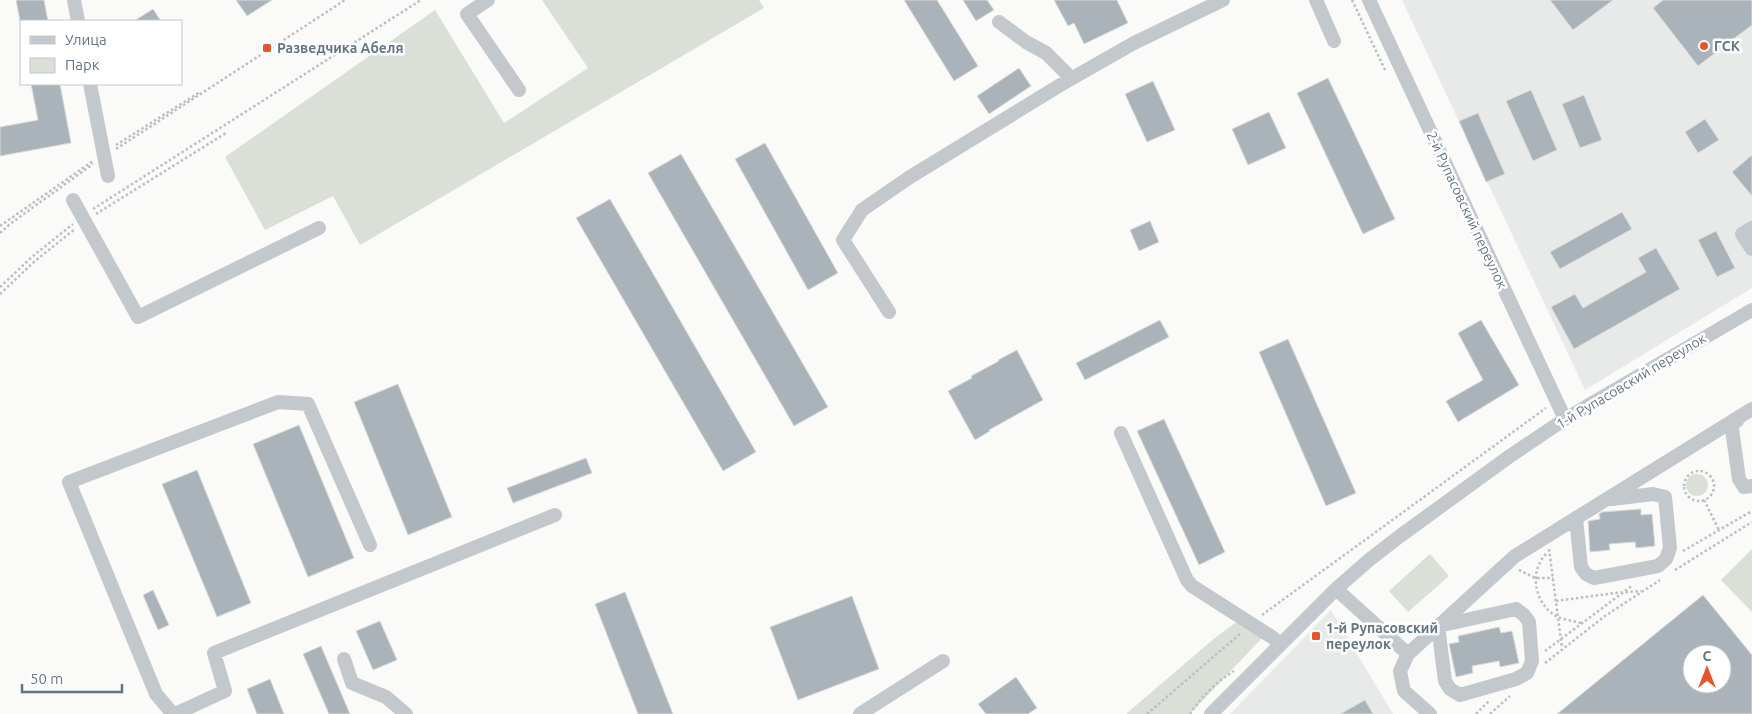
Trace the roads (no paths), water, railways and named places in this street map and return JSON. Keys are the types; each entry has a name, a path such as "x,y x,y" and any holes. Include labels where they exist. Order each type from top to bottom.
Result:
{"street":[{"path":"74,0 78,20"},
{"path":"488,0 467,14 519,90"},
{"path":"889,312 843,240 862,210 910,177 1071,78 1134,43 1223,0"},
{"path":"1316,0 1334,41"},
{"name":"2-й Рупасовский переулок","path":"1369,0 1565,419"},
{"path":"999,22 1026,42 1046,53 1071,78"},
{"path":"90,85 108,176"},
{"path":"73,200 138,317 319,228"},
{"path":"1752,228 1742,234 1752,249"},
{"name":"1-й Рупасовский переулок","path":"1211,714 1336,588 1400,536 1510,456 1565,419 1752,310"},
{"path":"370,546 308,404 278,402 69,482 156,694 174,714 225,691 214,653 555,515"},
{"path":"1430,714 1404,691 1400,671 1408,654 1515,556 1752,409"},
{"path":"1731,422 1752,418"},
{"path":"1731,422 1739,479 1744,487 1752,486"},
{"path":"1121,433 1187,580 1200,592 1272,637 1280,644"},
{"path":"1576,518 1581,567 1586,574 1594,578 1658,566 1666,559 1670,548 1665,497 1654,494 1607,499"},
{"path":"1336,588 1408,654"},
{"path":"1516,610 1524,615 1529,622 1536,664 1516,680 1460,695 1450,689 1445,682 1438,626 1516,610"},
{"path":"344,659 352,684 386,697 406,714"},
{"path":"860,714 943,661"}],"place":[{"name":"ГСК","path":"1704,46"},
{"name":"Разведчика Абеля","path":"267,48"},
{"name":"1-й Рупасовский переулок","path":"1316,636"}]}
